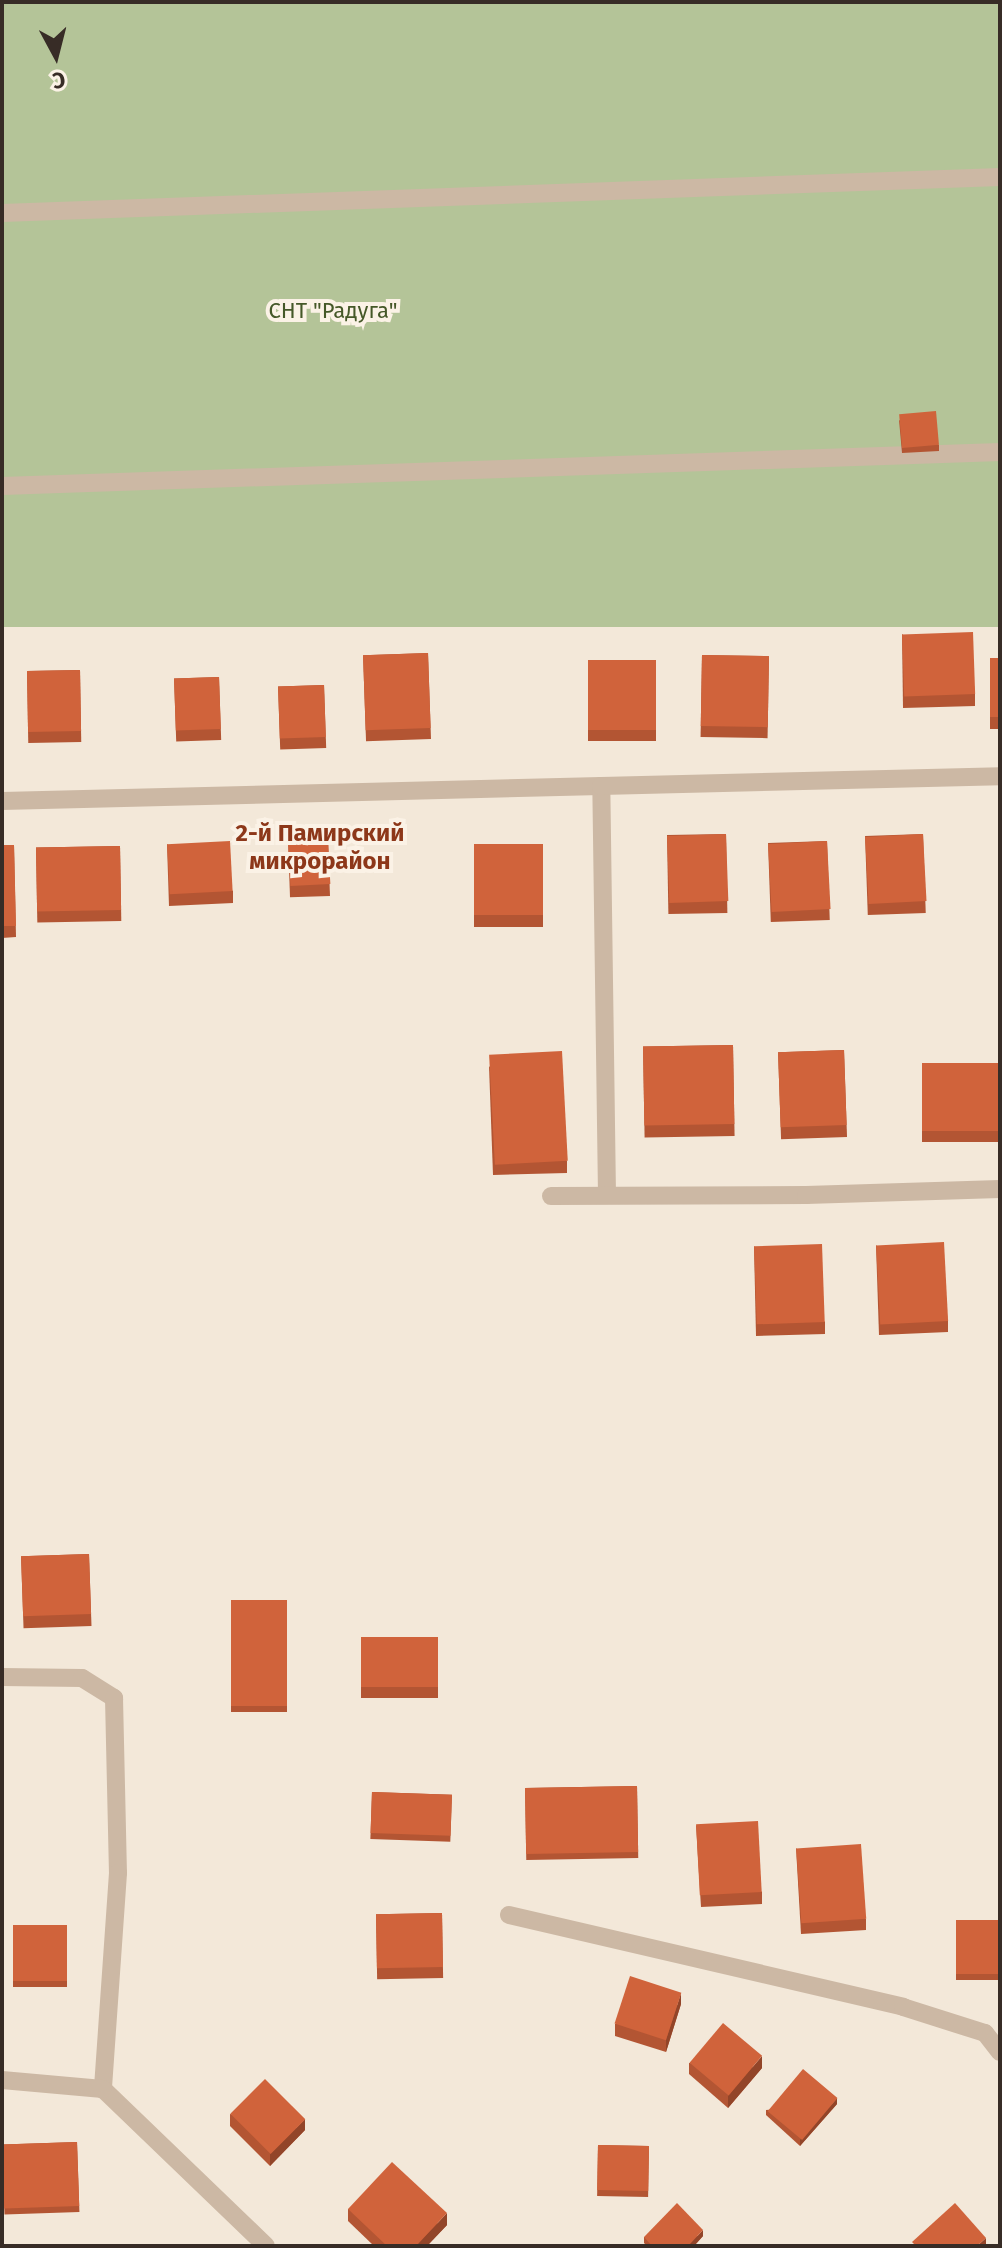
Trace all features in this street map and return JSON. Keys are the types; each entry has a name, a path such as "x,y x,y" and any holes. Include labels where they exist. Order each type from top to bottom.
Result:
{"lane":[{"path":"2,213 1000,177"},
{"path":"2,486 1000,452"},
{"path":"2,801 1000,776"},
{"path":"601,786 607,1195"},
{"path":"551,1196 806,1195 1000,1189"},
{"path":"2,1677 82,1678 114,1698 118,1873 103,2089"},
{"path":"509,1915 903,2007 985,2033 1000,2052"},
{"path":"2,2080 103,2089 266,2246"}],"green space":[{"name":"СНТ \"Радуга\"","path":"2,2 1000,2 1000,627 2,627"}],"building":[{"path":"936,411 939,445 902,448 899,414"},
{"path":"973,632 975,694 904,696 902,634"},
{"path":"428,653 431,728 366,730 363,655"},
{"path":"702,655 769,656 768,727 701,726"},
{"path":"990,658 1000,658 1000,717 990,717"},
{"path":"588,660 656,660 656,730 588,730"},
{"path":"80,670 81,731 28,732 27,671"},
{"path":"219,677 221,729 176,731 174,679"},
{"path":"324,685 326,737 280,739 278,687"},
{"path":"726,834 728,901 669,903 667,836"},
{"path":"923,834 927,901 869,904 865,837"},
{"path":"328,839 330,884 290,886 288,841"},
{"path":"230,841 233,891 170,894 167,844"},
{"path":"827,841 831,909 772,912 768,844"},
{"path":"474,844 543,844 543,915 474,915"},
{"path":"2,845 14,845 16,926 2,926"},
{"path":"120,846 121,910 37,911 36,847"},
{"path":"733,1045 734,1124 644,1126 643,1047"},
{"path":"844,1050 847,1125 781,1127 778,1052"},
{"path":"562,1051 568,1161 495,1165 489,1055"},
{"path":"922,1063 1000,1063 1000,1131 922,1131"},
{"path":"944,1242 948,1321 880,1324 876,1246"},
{"path":"822,1244 825,1322 757,1324 754,1246"},
{"path":"89,1554 91,1614 23,1616 21,1556"},
{"path":"231,1600 287,1600 287,1706 231,1706"},
{"path":"361,1637 438,1637 438,1687 361,1687"},
{"path":"637,1786 638,1852 526,1854 525,1788"},
{"path":"372,1792 452,1795 451,1836 371,1833"},
{"path":"758,1821 762,1892 700,1895 696,1824"},
{"path":"861,1844 866,1919 801,1923 796,1849"},
{"path":"442,1913 443,1967 377,1968 376,1914"},
{"path":"956,1920 1000,1920 1000,1974 956,1974"},
{"path":"13,1925 67,1925 67,1981 13,1981"},
{"path":"630,1976 681,1993 666,2040 615,2024"},
{"path":"723,2023 762,2056 729,2096 690,2063"},
{"path":"803,2069 837,2098 802,2140 768,2111"},
{"path":"265,2079 305,2119 271,2154 230,2114"},
{"path":"77,2142 79,2206 4,2209 2,2145"},
{"path":"598,2145 649,2146 648,2191 597,2190"},
{"path":"392,2162 447,2213 416,2246 387,2246 348,2209"},
{"path":"677,2203 703,2230 688,2246 652,2246 644,2237"},
{"path":"955,2203 986,2238 977,2246 916,2246 912,2242"}],"district":[{"name":"2-й Памирский микрорайон","path":"320,848"}]}
